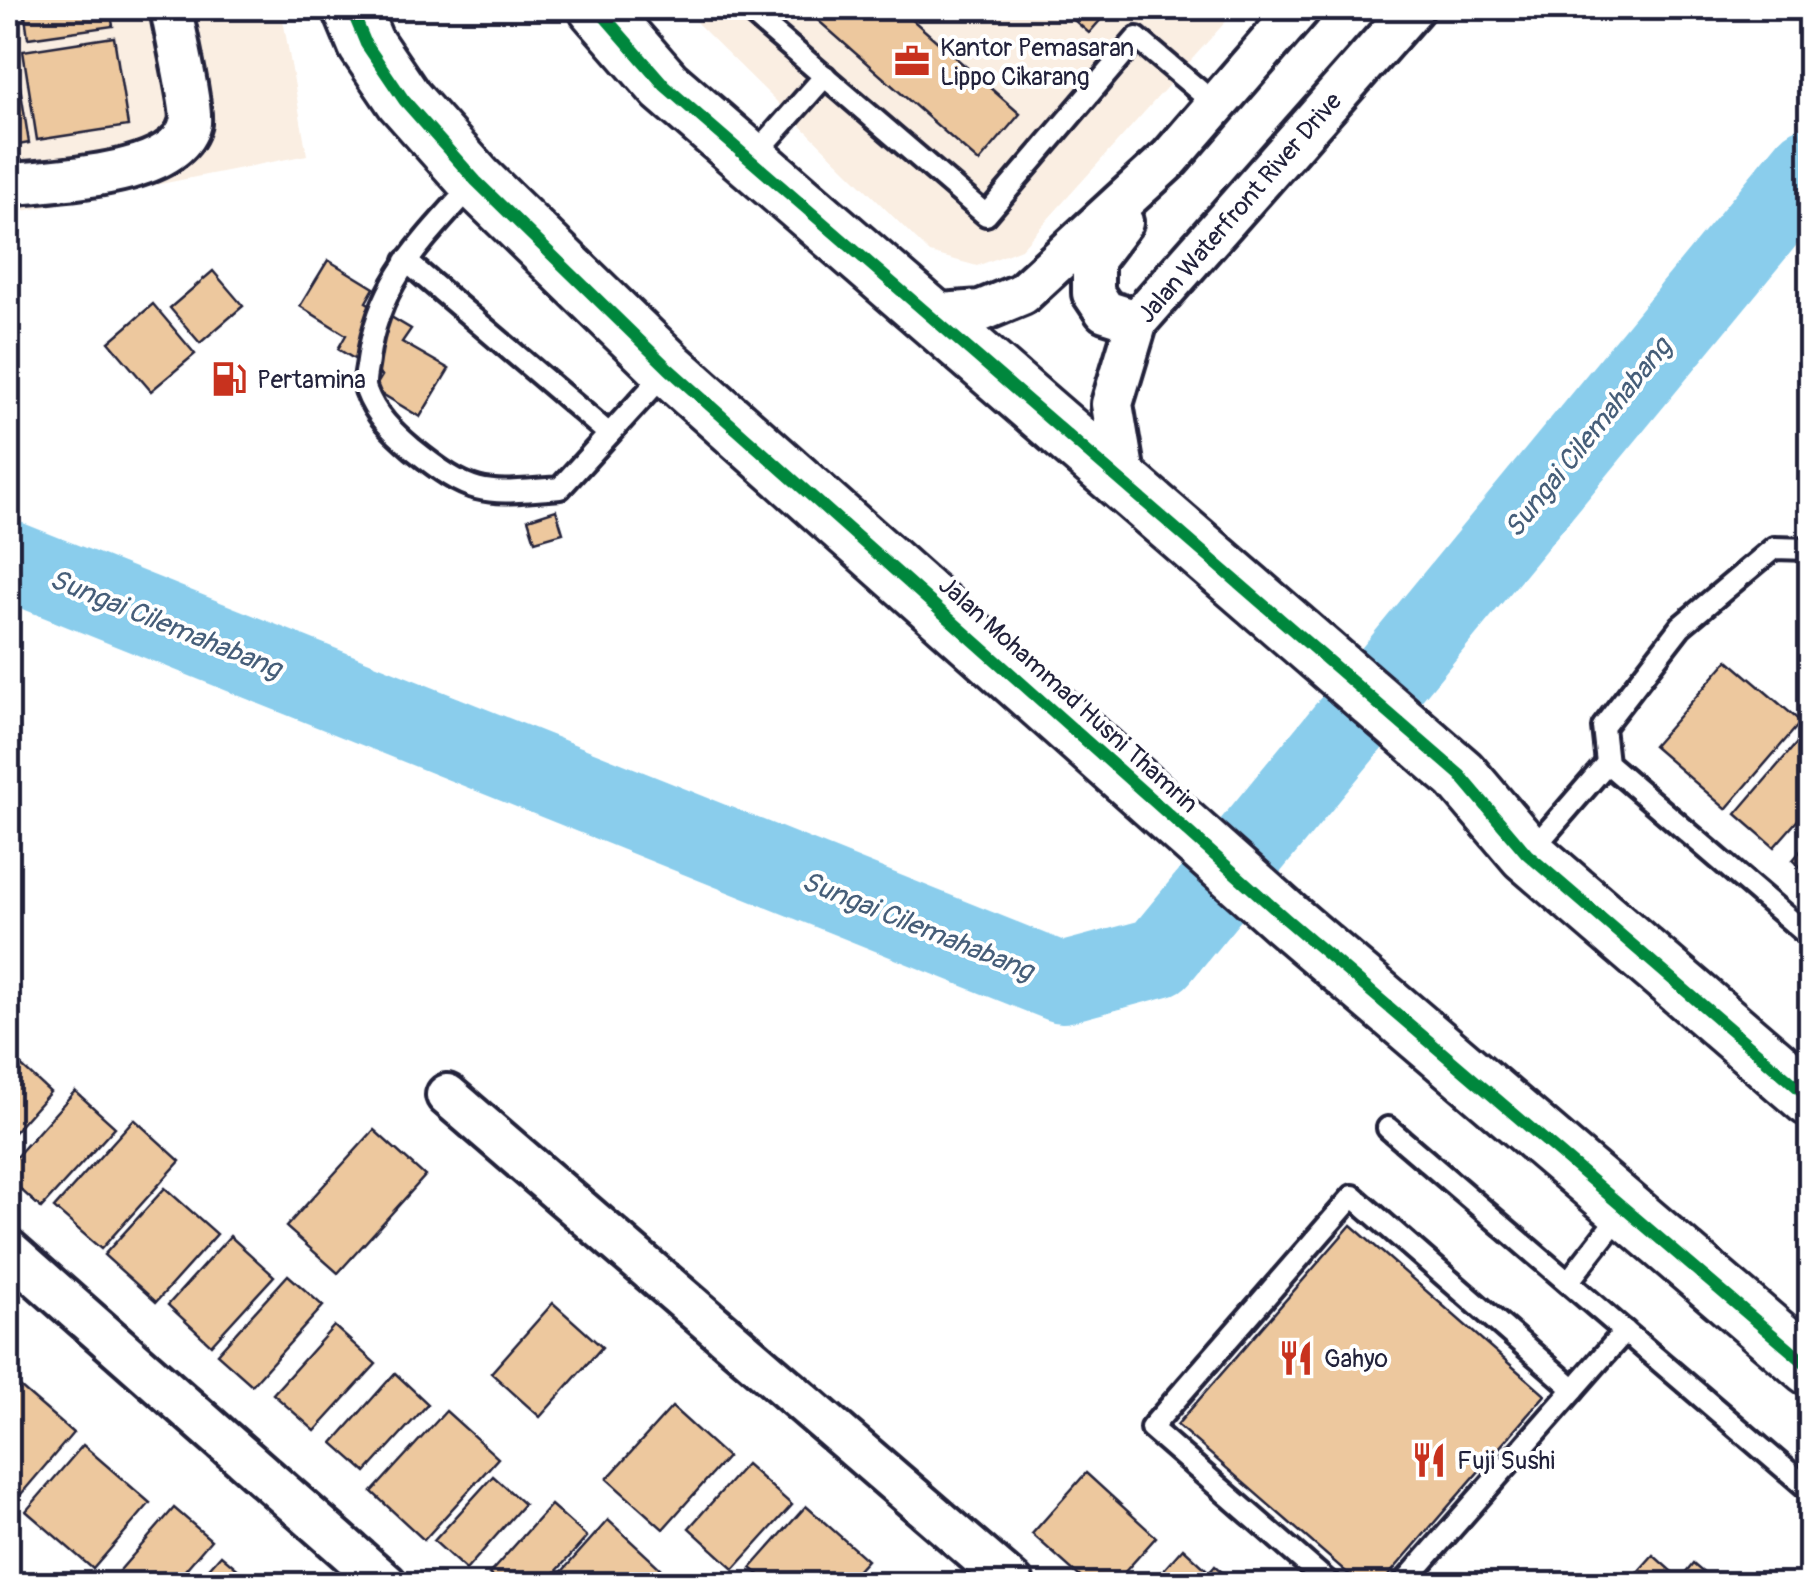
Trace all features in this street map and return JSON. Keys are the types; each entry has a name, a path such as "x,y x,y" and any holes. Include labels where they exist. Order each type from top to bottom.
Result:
{"street":[{"path":"8,185 135,168 178,144 191,122 171,8"},
{"name":"Jalan Mohammad Husni Thamrin","path":"351,8 366,44 404,100 476,181 669,369 1286,919 1810,1366"},
{"path":"598,8 665,86 1460,775 1528,854 1810,1098"},
{"path":"1137,321 1105,311 1093,293 1093,260 1170,158 1300,8"},
{"name":"Jalan Waterfront River Drive","path":"1126,488 1112,404 1137,321 1413,8"},
{"path":"928,315 981,311 1022,294 1170,158"},
{"path":"448,1095 1014,1584"},
{"path":"8,1250 386,1584"}],"lane":[{"path":"745,8 986,214 1137,38 1216,105"},
{"path":"750,161 825,76"},
{"path":"476,181 406,261 388,288 372,332 364,387 387,427 452,480 492,494 560,488 669,369"},
{"path":"406,261 609,434"},
{"path":"1810,549 1774,548 1681,626 1603,727 1607,763 1810,937"},
{"path":"1528,854 1607,763"},
{"path":"1388,1128 1810,1490"},
{"path":"1330,1584 1151,1428 1353,1196 1574,1389"},
{"path":"1568,1282 1624,1210"},
{"path":"1404,1584 1625,1331"}],"shaded area":[{"path":"8,8 281,8 307,155 8,214"},
{"path":"687,8 1238,8 1021,249 977,266 930,253 697,23"}],"building":[{"path":"24,8 110,8 113,26 28,38"},
{"name":"Kantor Pemasaran Lippo Cikarang","path":"804,8 899,8 1020,114 979,162"},
{"path":"1060,8 1111,8 1089,33"},
{"path":"114,37 128,126 37,140 23,51"},
{"path":"14,48 29,143 8,147 8,49"},
{"path":"328,260 374,288 366,302 411,329 402,342 449,369 420,417 374,389 382,376 338,349 346,335 300,306"},
{"path":"213,271 243,306 200,343 170,308"},
{"path":"153,304 195,354 151,391 109,342"},
{"path":"556,510 563,533 535,541 528,519"},
{"path":"1728,660 1801,722 1726,809 1653,746"},
{"path":"1808,730 1810,806 1774,847 1736,814"},
{"path":"1810,840 1810,876 1793,860"},
{"path":"15,1060 50,1092 8,1139 8,1069"},
{"path":"75,1091 115,1127 41,1208 8,1178 8,1166"},
{"path":"134,1119 180,1161 101,1249 54,1208"},
{"path":"374,1130 425,1176 338,1273 286,1227"},
{"path":"165,1188 217,1234 156,1302 104,1255"},
{"path":"1351,1225 1545,1395 1381,1584 1360,1584 1177,1425"},
{"path":"230,1236 274,1276 211,1345 168,1305"},
{"path":"288,1275 323,1306 252,1385 217,1354"},
{"path":"553,1303 602,1347 540,1417 491,1373"},
{"path":"334,1326 376,1364 315,1431 273,1394"},
{"path":"395,1373 428,1404 366,1472 333,1443"},
{"path":"20,1387 73,1433 11,1506 8,1401"},
{"path":"672,1407 727,1457 663,1529 607,1479"},
{"path":"446,1411 498,1458 424,1540 372,1492"},
{"path":"83,1445 150,1503 93,1569 26,1511"},
{"path":"746,1464 792,1505 734,1569 689,1528"},
{"path":"1086,1473 1156,1537 1114,1584 1088,1584 1032,1534"},
{"path":"493,1476 524,1504 466,1570 434,1541"},
{"path":"551,1505 587,1537 545,1584 501,1584 489,1574"},
{"path":"806,1506 867,1560 845,1584 770,1584 751,1568"},
{"path":"174,1508 211,1540 173,1584 108,1584"},
{"path":"608,1520 660,1568 645,1584 551,1584"},
{"path":"1183,1548 1206,1569 1192,1584 1151,1584"},
{"path":"221,1555 255,1584 195,1584"},
{"path":"1653,1555 1680,1579 1693,1563 1718,1584 1627,1584"},
{"path":"1215,1566 1236,1584 1199,1584"}],"waterway":[{"name":"Sungai Cilemahabang","path":"8,560 1062,983 1159,957 1810,166"}],"cycle path":[{"path":"351,8 366,44 404,100 476,181 669,369 1286,919 1810,1367"},
{"path":"597,8 665,86 1460,775 1527,854 1810,1098"}],"place":[{"name":"Kantor Pemasaran Lippo Cikarang","path":"912,61"},
{"name":"Pertamina","path":"229,379"},
{"name":"Gahyo","path":"1296,1358"},
{"name":"Fuji Sushi","path":"1429,1460"}]}
